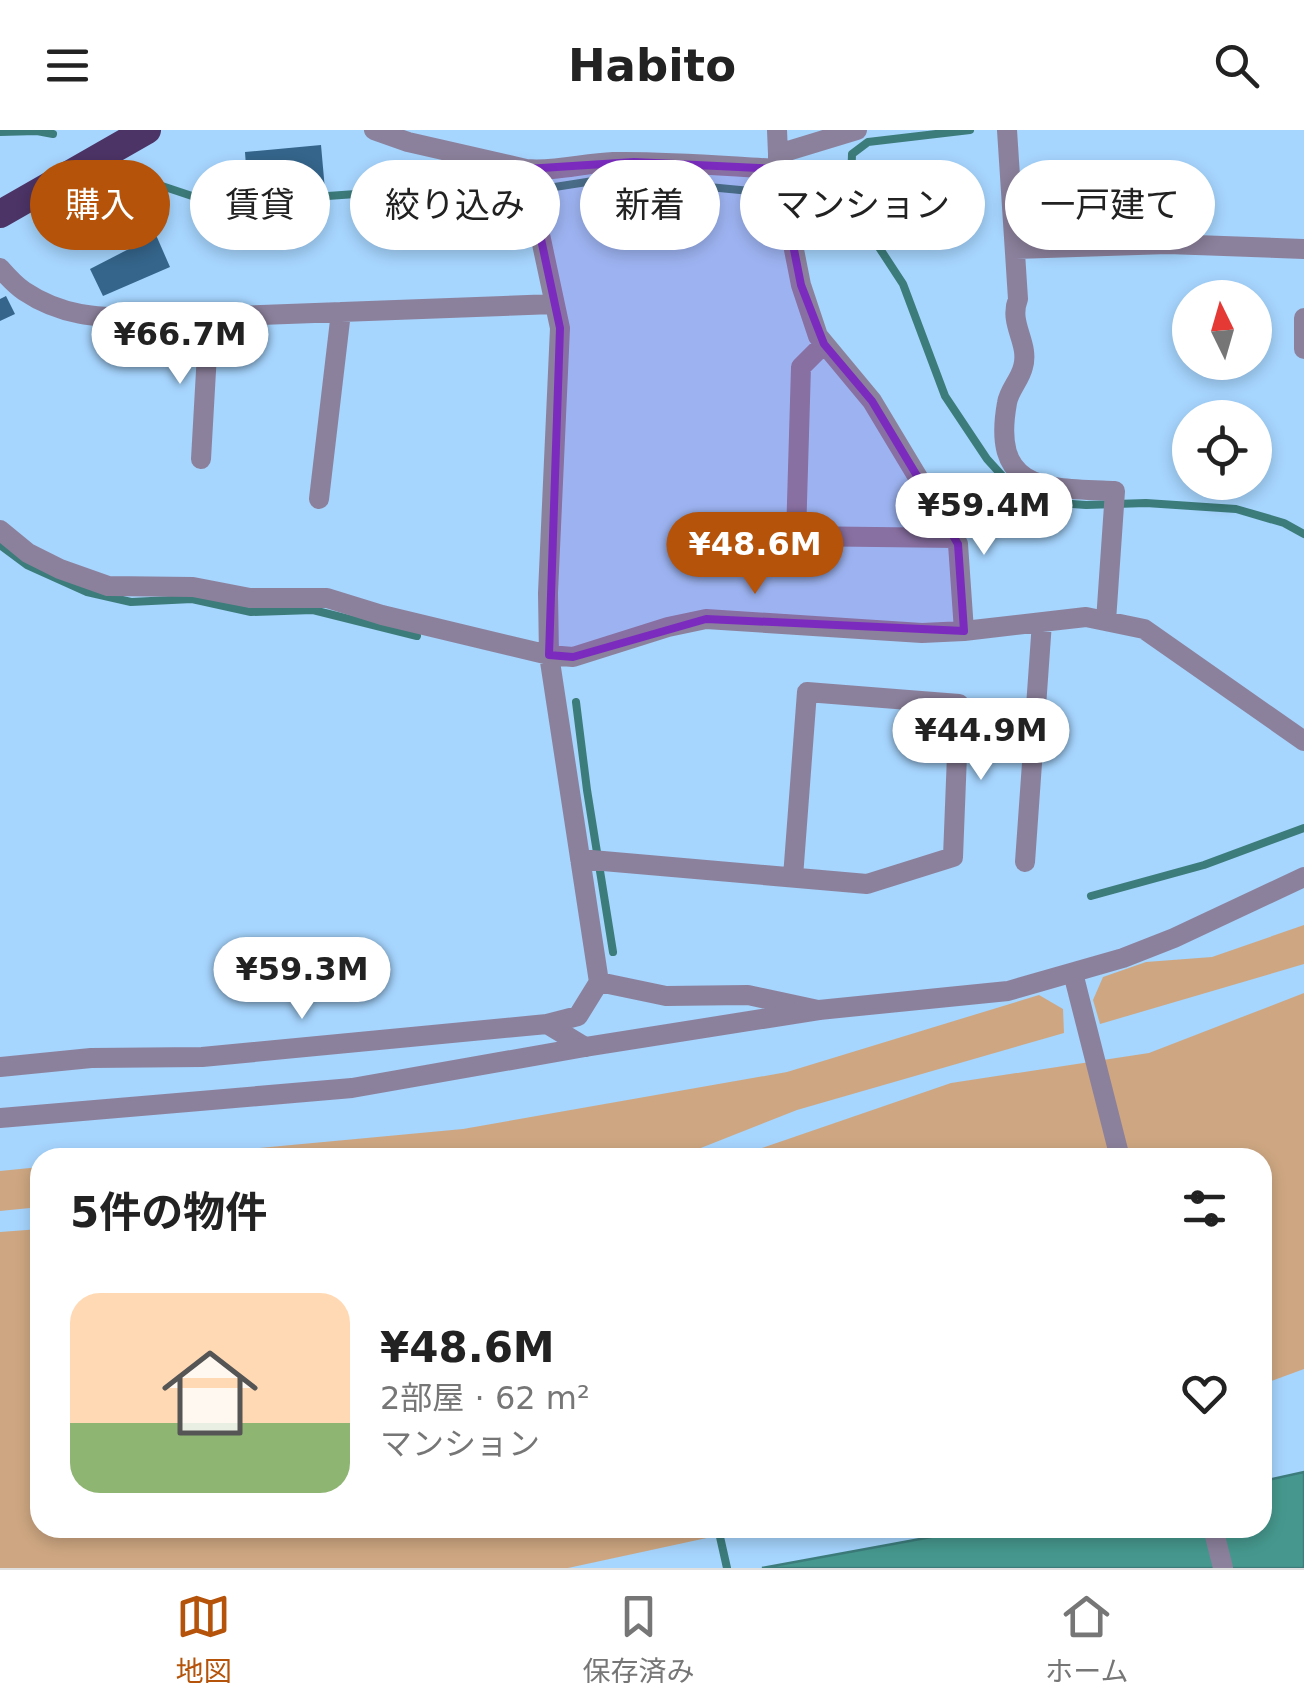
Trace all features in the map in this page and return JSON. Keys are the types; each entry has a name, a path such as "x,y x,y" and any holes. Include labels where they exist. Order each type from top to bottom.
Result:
{"highway":[{"path":"0,214 147,130"}],"street":[{"path":"374,130 461,160"},
{"path":"776,130 779,160"},
{"path":"807,160 857,130"},
{"path":"1007,131 1009,160"},
{"path":"560,168 634,162 740,172"},
{"path":"1215,246 1304,249"},
{"path":"0,1067 91,1058 202,1057 547,1024 578,1016 600,982 594,860 549,654 548,593 560,328 543,250"},
{"path":"794,250 818,336 872,401 958,544 964,631"},
{"path":"1015,250 1018,299 1014,310 1024,366 1007,399 1005,449 1009,461 1026,479 1065,489 1114,492 1106,621"},
{"path":"0,268 22,290 70,314 157,320 554,304"},
{"path":"320,499 342,312"},
{"path":"200,459 209,318"},
{"path":"1304,318 1304,348"},
{"path":"824,344 802,367 796,536 955,538"},
{"path":"0,530 28,553 108,586 194,587 250,598 327,598 382,615 573,657 706,619 922,633 1086,617 1144,629 1304,741"},
{"path":"1025,862 1042,622"},
{"path":"594,860 868,884 953,857 960,704 807,692 793,877"},
{"path":"0,1118 352,1088 819,1010 1076,983 1304,877"},
{"path":"600,982 666,996 748,995 819,1010"},
{"path":"1076,983 1117,1148"},
{"path":"547,1024 585,1048"},
{"path":"1215,1538 1223,1568"}],"highlighted area":[{"path":"634,162 778,169 801,285 824,344 872,401 958,544 964,631 706,619 573,657 549,655 560,328 526,169"}],"shaded area":[{"path":"1304,925 1304,964 1100,1024 1093,1000 1103,977 1146,962 1212,957"},
{"path":"1304,993 1304,1369 1272,1381 1272,1148 762,1148 951,1083 1149,1053"},
{"path":"1039,995 1063,1009 1064,1033 797,1110 701,1148 260,1148 463,1129 787,1072"},
{"path":"30,1168 30,1208 0,1211 0,1171"},
{"path":"30,1230 30,1538 707,1538 568,1568 0,1568 0,1232"},
{"path":"1304,1472 1304,1568 762,1568 926,1538 1272,1538 1272,1479"}],"building":[{"path":"321,145 322,160 246,160 245,152"},
{"path":"127,250 163,250 170,267 103,296 90,269"},
{"path":"6,296 15,314 0,321 0,299"}],"waterway":[{"path":"970,130 868,142 852,154 851,185 869,232 903,284 945,396 987,459 1007,481 1044,502 1236,509 1284,523 1304,534"},
{"path":"0,132 53,134"},
{"path":"170,189 216,204 412,190 510,194 606,179 740,190"},
{"path":"0,545 27,565 87,592 131,602 192,599 251,612 313,610 417,636"},
{"path":"576,702 613,952"},
{"path":"1091,896 1204,865 1304,828"},
{"path":"720,1538 727,1568"}]}
